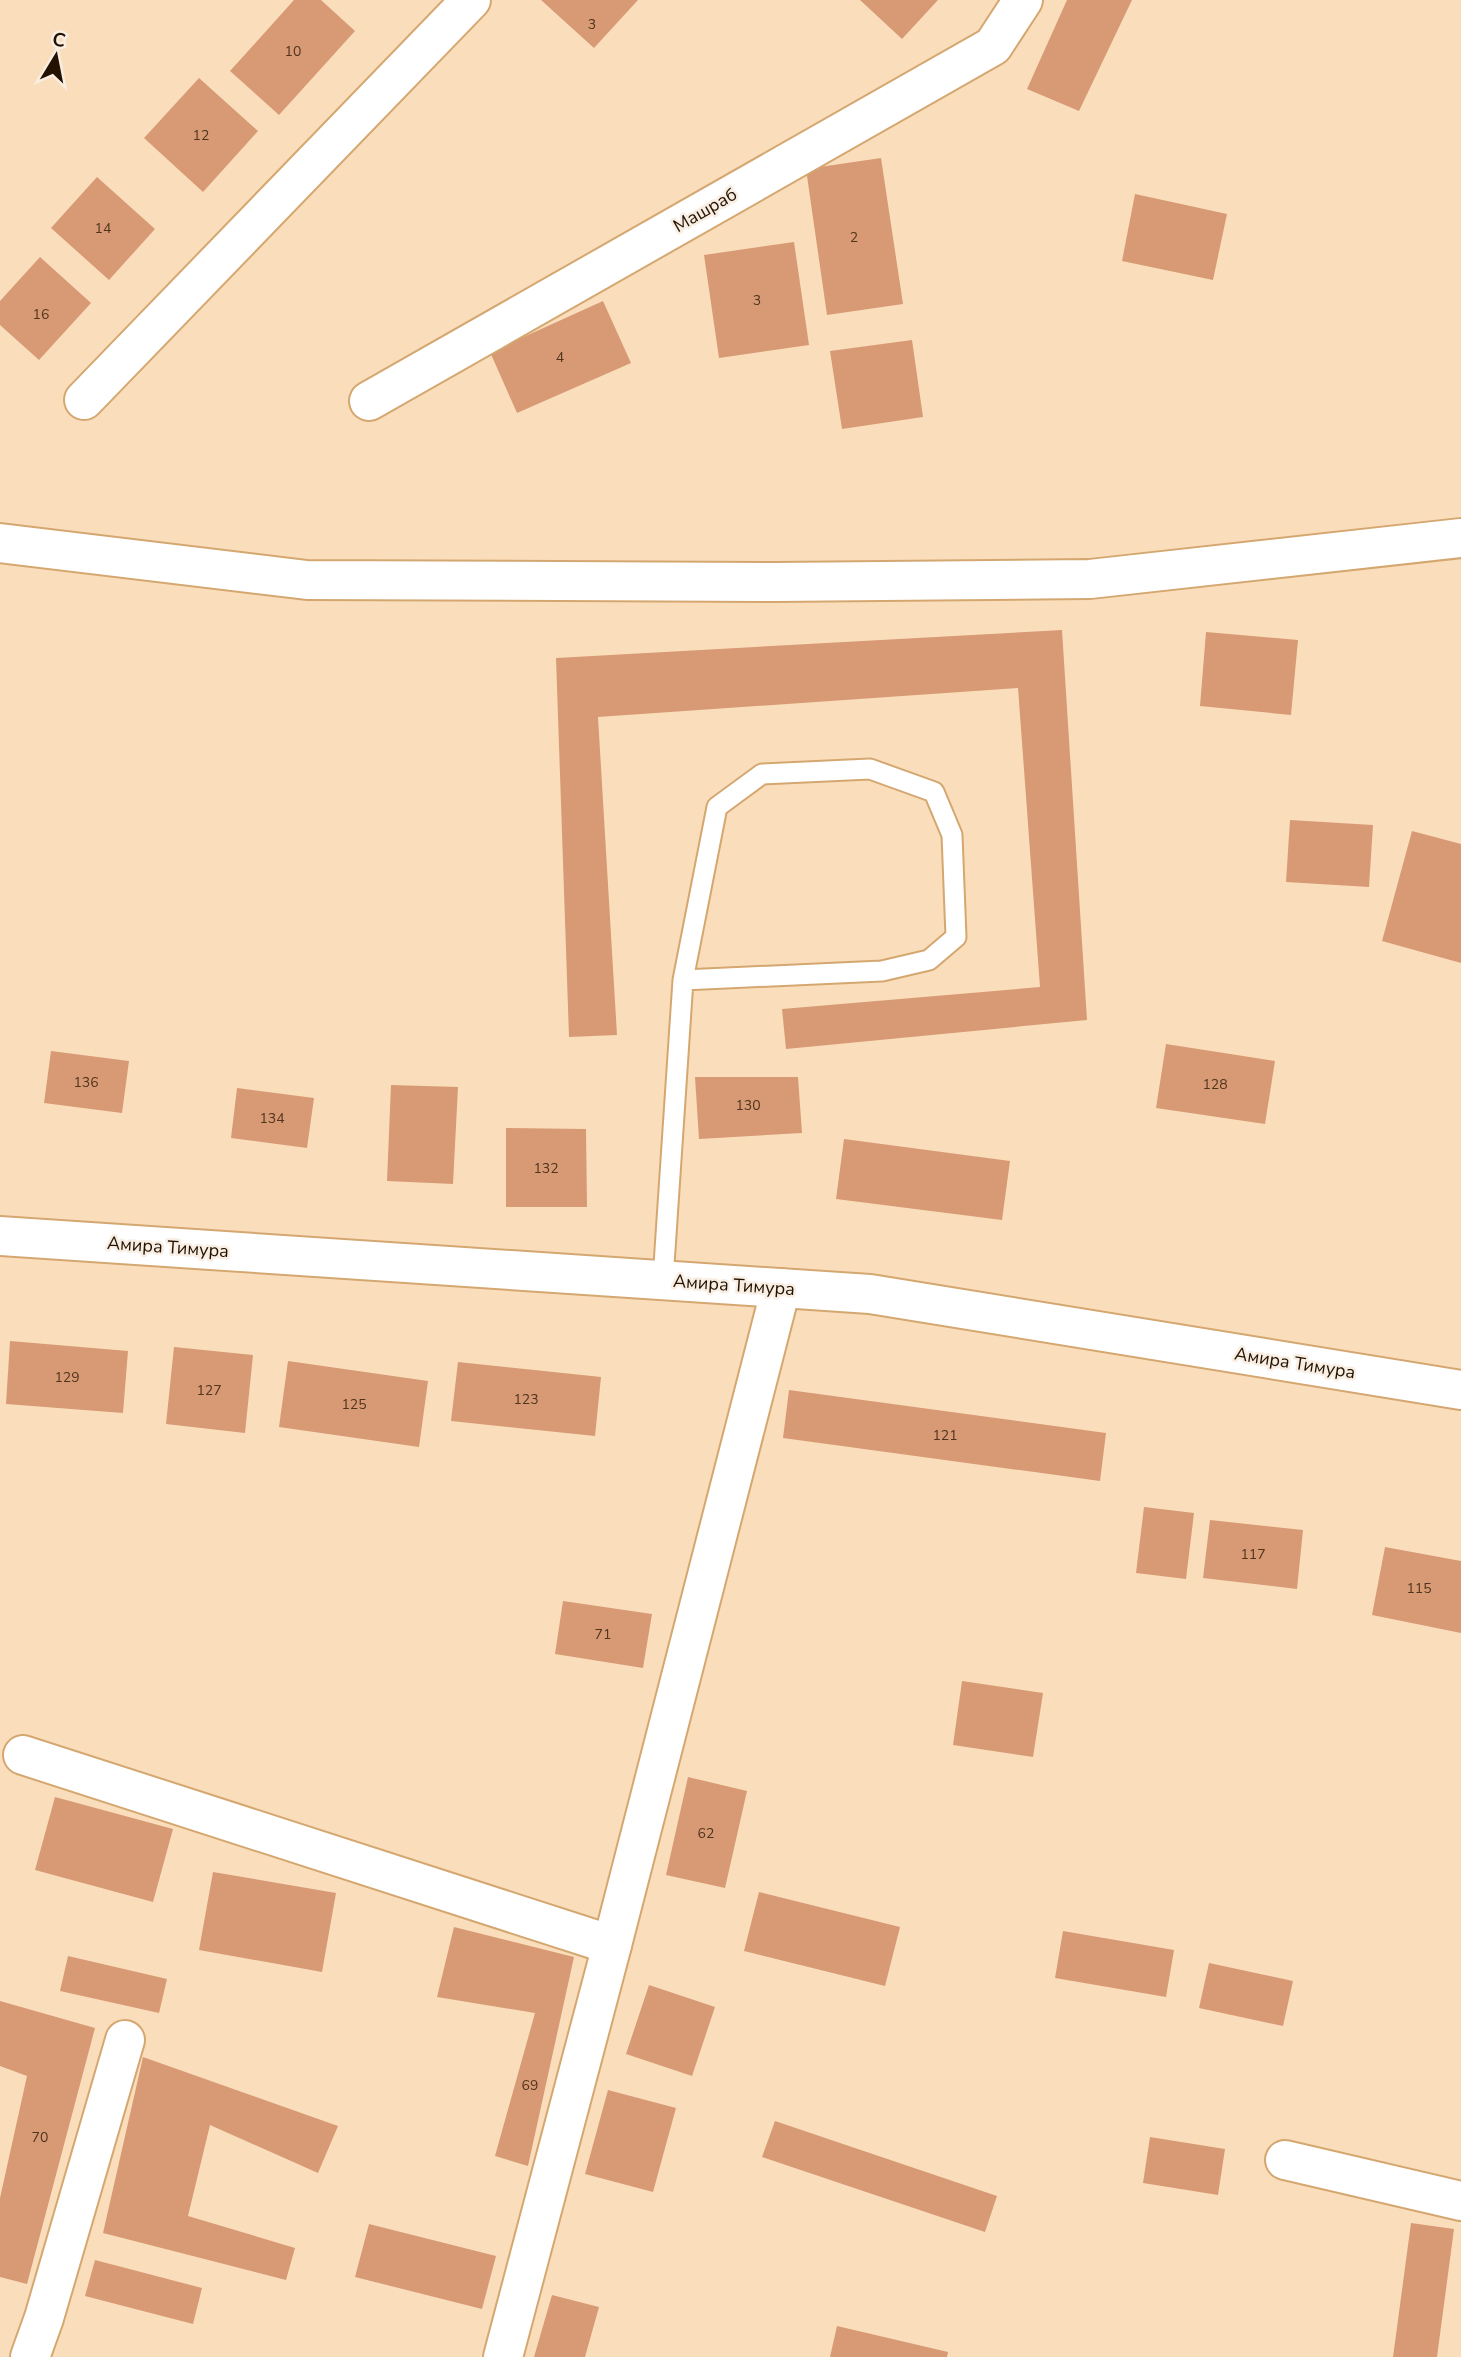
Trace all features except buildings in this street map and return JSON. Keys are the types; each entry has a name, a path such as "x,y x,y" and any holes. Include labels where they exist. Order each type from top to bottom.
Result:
{"street":[{"path":"84,400 471,0"},
{"name":"Машраб","path":"369,401 993,46 1023,0"},
{"path":"0,543 307,580 775,582 1090,579 1461,538"},
{"name":"Амира Тимура","path":"0,1236 870,1294 1461,1390"},
{"path":"503,2357 781,1288"},
{"path":"23,1755 612,1945"},
{"path":"30,2357 44,2318 125,2040"},
{"path":"1285,2160 1461,2200"}],"lane":[{"path":"663,1280 683,980 717,807 762,774 870,769 934,792 951,835 956,937 929,960 882,971 683,980"}]}
